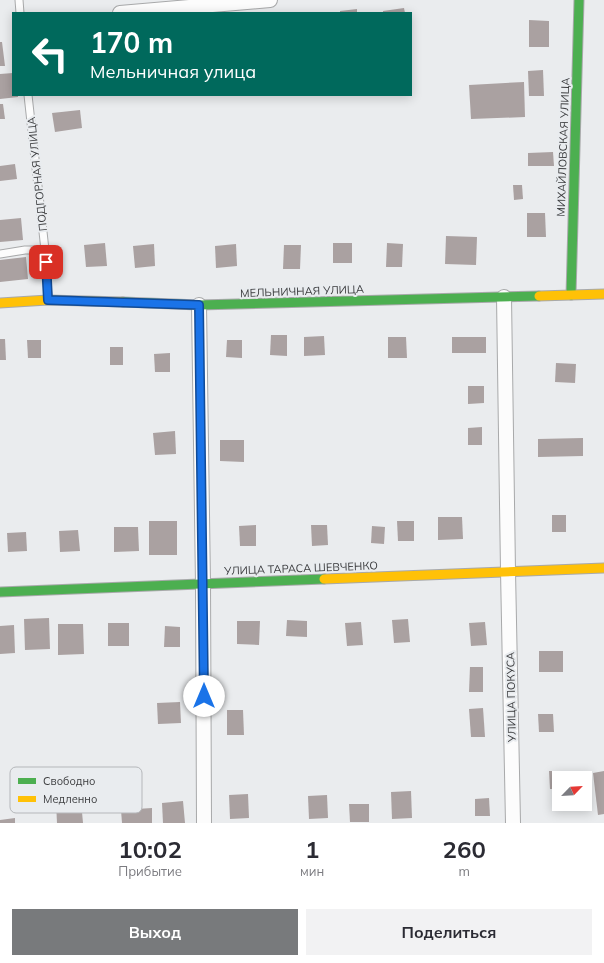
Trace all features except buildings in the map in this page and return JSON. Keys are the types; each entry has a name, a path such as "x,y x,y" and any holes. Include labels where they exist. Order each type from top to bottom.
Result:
{"street":[{"path":"132,12 270,0"},
{"name":"МИХАЙЛОВСКАЯ УЛИЦА","path":"572,295 580,0"},
{"name":"МЕЛЬНИЧНАЯ УЛИЦА","path":"0,303 48,300 199,305 604,294"},
{"name":"УЛИЦА ПОКУСА","path":"504,297 513,823"},
{"path":"199,305 203,584 204,823"},
{"name":"УЛИЦА ТАРАСА ШЕВЧЕНКО","path":"0,592 604,568"}],"lane":[{"path":"19,0 20,12"},
{"name":"ПОДГОРНАЯ УЛИЦА","path":"28,96 45,250 48,300"},
{"path":"0,254 25,250 45,250"}],"traffic: fast":[{"path":"571,295 579,0"},
{"path":"123,302 199,305 539,296"},
{"path":"0,592 324,579"}],"traffic: slow":[{"path":"539,296 604,294"},
{"path":"0,303 48,300 123,302"},
{"path":"324,579 604,568"}],"route":[{"path":"46,262 48,300 199,305 204,696"}]}
